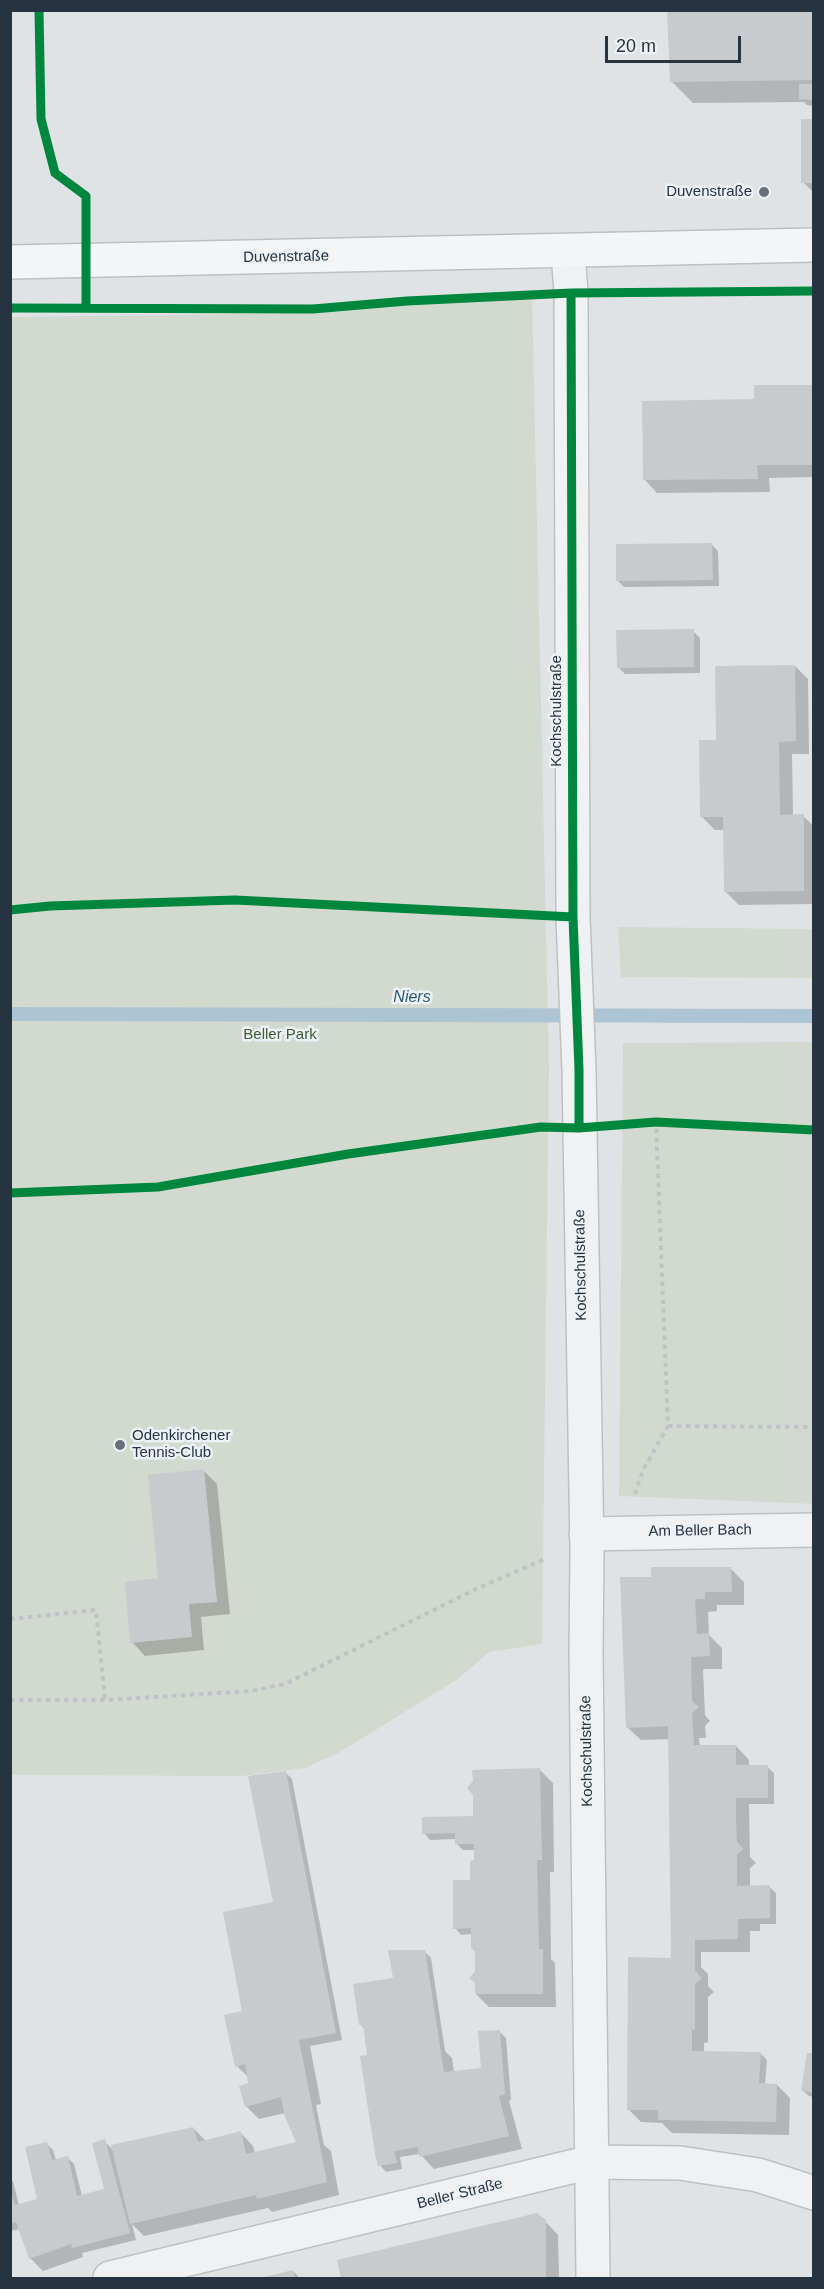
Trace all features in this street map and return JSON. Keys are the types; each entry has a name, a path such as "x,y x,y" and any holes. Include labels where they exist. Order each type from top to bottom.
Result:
{"main road":[{"name":"Duvenstraße","path":"10,262 568,252 813,245"}],"street":[{"name":"Kochschulstraße","path":"568,252 571,293 573,917 579,1070 586,1543 593,2278"},
{"name":"Am Beller Bach","path":"586,1543 623,1533 813,1530"},
{"name":"Beller Straße","path":"110,2278 591,2162 680,2163 758,2175 813,2193"}],"path":[{"path":"623,1533 643,1470 668,1426 656,1122"},
{"path":"668,1426 813,1427"},
{"path":"10,1700 105,1700 251,1691 285,1684 474,1590 542,1559 586,1543"},
{"path":"10,1619 96,1610 105,1700"}],"green space":[{"name":"Beller Park","path":"532,294 549,1068 542,1644 489,1652 458,1679 340,1752 305,1768 242,1776 11,1775 11,317 310,313"},
{"path":"618,927 813,929 813,978 621,977"},
{"path":"813,1042 813,1504 619,1496 623,1043"}],"building":[{"path":"667,10 814,10 814,80 670,82"},
{"path":"799,84 814,84 814,100 799,99"},
{"path":"801,119 814,119 814,183 801,183"},
{"path":"754,385 814,385 814,465 757,465 758,479 643,480 642,401 754,399"},
{"path":"712,543 713,580 616,581 616,544"},
{"path":"694,629 694,667 617,668 616,630"},
{"path":"795,665 796,741 779,742 780,815 804,814 804,891 724,892 723,817 700,817 699,740 716,740 715,666"},
{"path":"204,1469 217,1602 189,1604 192,1637 130,1643 125,1582 158,1578 148,1475"},
{"path":"651,1567 731,1567 732,1592 705,1592 705,1599 695,1599 697,1634 709,1633 710,1656 691,1657 692,1701 699,1707 692,1713 694,1745 736,1745 736,1765 768,1765 768,1798 736,1798 736,1819 737,1842 744,1849 737,1854 737,1886 770,1885 770,1918 738,1919 738,1939 695,1940 695,1971 702,1978 695,1984 695,2029 692,2030 692,2051 761,2052 759,2083 777,2084 776,2122 658,2120 658,2110 627,2110 628,1957 671,1958 668,1726 626,1728 620,1577 651,1577"},
{"path":"540,1768 542,1860 537,1860 539,1949 543,1949 543,1994 475,1994 475,1983 469,1978 475,1971 475,1949 471,1949 471,1928 453,1929 453,1880 470,1880 470,1861 474,1860 474,1844 455,1844 455,1833 422,1834 422,1817 473,1816 473,1795 467,1788 473,1781 472,1770"},
{"path":"286,1771 336,2033 299,2040 327,2182 257,2199 256,2195 130,2224 111,2145 193,2127 198,2142 241,2131 246,2154 296,2142 285,2117 281,2097 245,2107 239,2086 248,2083 245,2064 235,2067 224,2015 242,2011 223,1912 273,1902 248,1776"},
{"path":"388,1950 425,1950 444,2072 481,2068 478,2031 500,2030 505,2094 499,2096 509,2136 419,2157 418,2147 394,2151 397,2163 378,2166 360,2056 367,2055 363,2025 359,2025 353,1984 393,1978"},
{"path":"807,2053 814,2053 814,2093 801,2090"},
{"path":"105,2139 130,2233 72,2248 71,2244 29,2259 16,2222 10,2223 10,2191 15,2205 37,2199 25,2147 47,2142 52,2160 68,2156 77,2196 104,2189 92,2143"},
{"path":"537,2213 546,2220 546,2278 341,2278 337,2260"},
{"path":"293,2270 295,2278 260,2278"}],"waterway":[{"name":"Niers","path":"10,1014 814,1016"}],"cycle path":[{"path":"39,10 41,119 55,173 86,196 86,308"},
{"path":"10,308 313,309 407,301 571,293 814,291"},
{"path":"571,293 573,917 579,1128"},
{"path":"10,910 50,906 235,900 573,917"},
{"path":"10,1193 158,1187 348,1154 541,1127 579,1128 656,1122 814,1130"}],"place":[{"name":"Duvenstraße","path":"764,192"},
{"name":"Odenkirchener Tennis-Club","path":"120,1445"}]}
